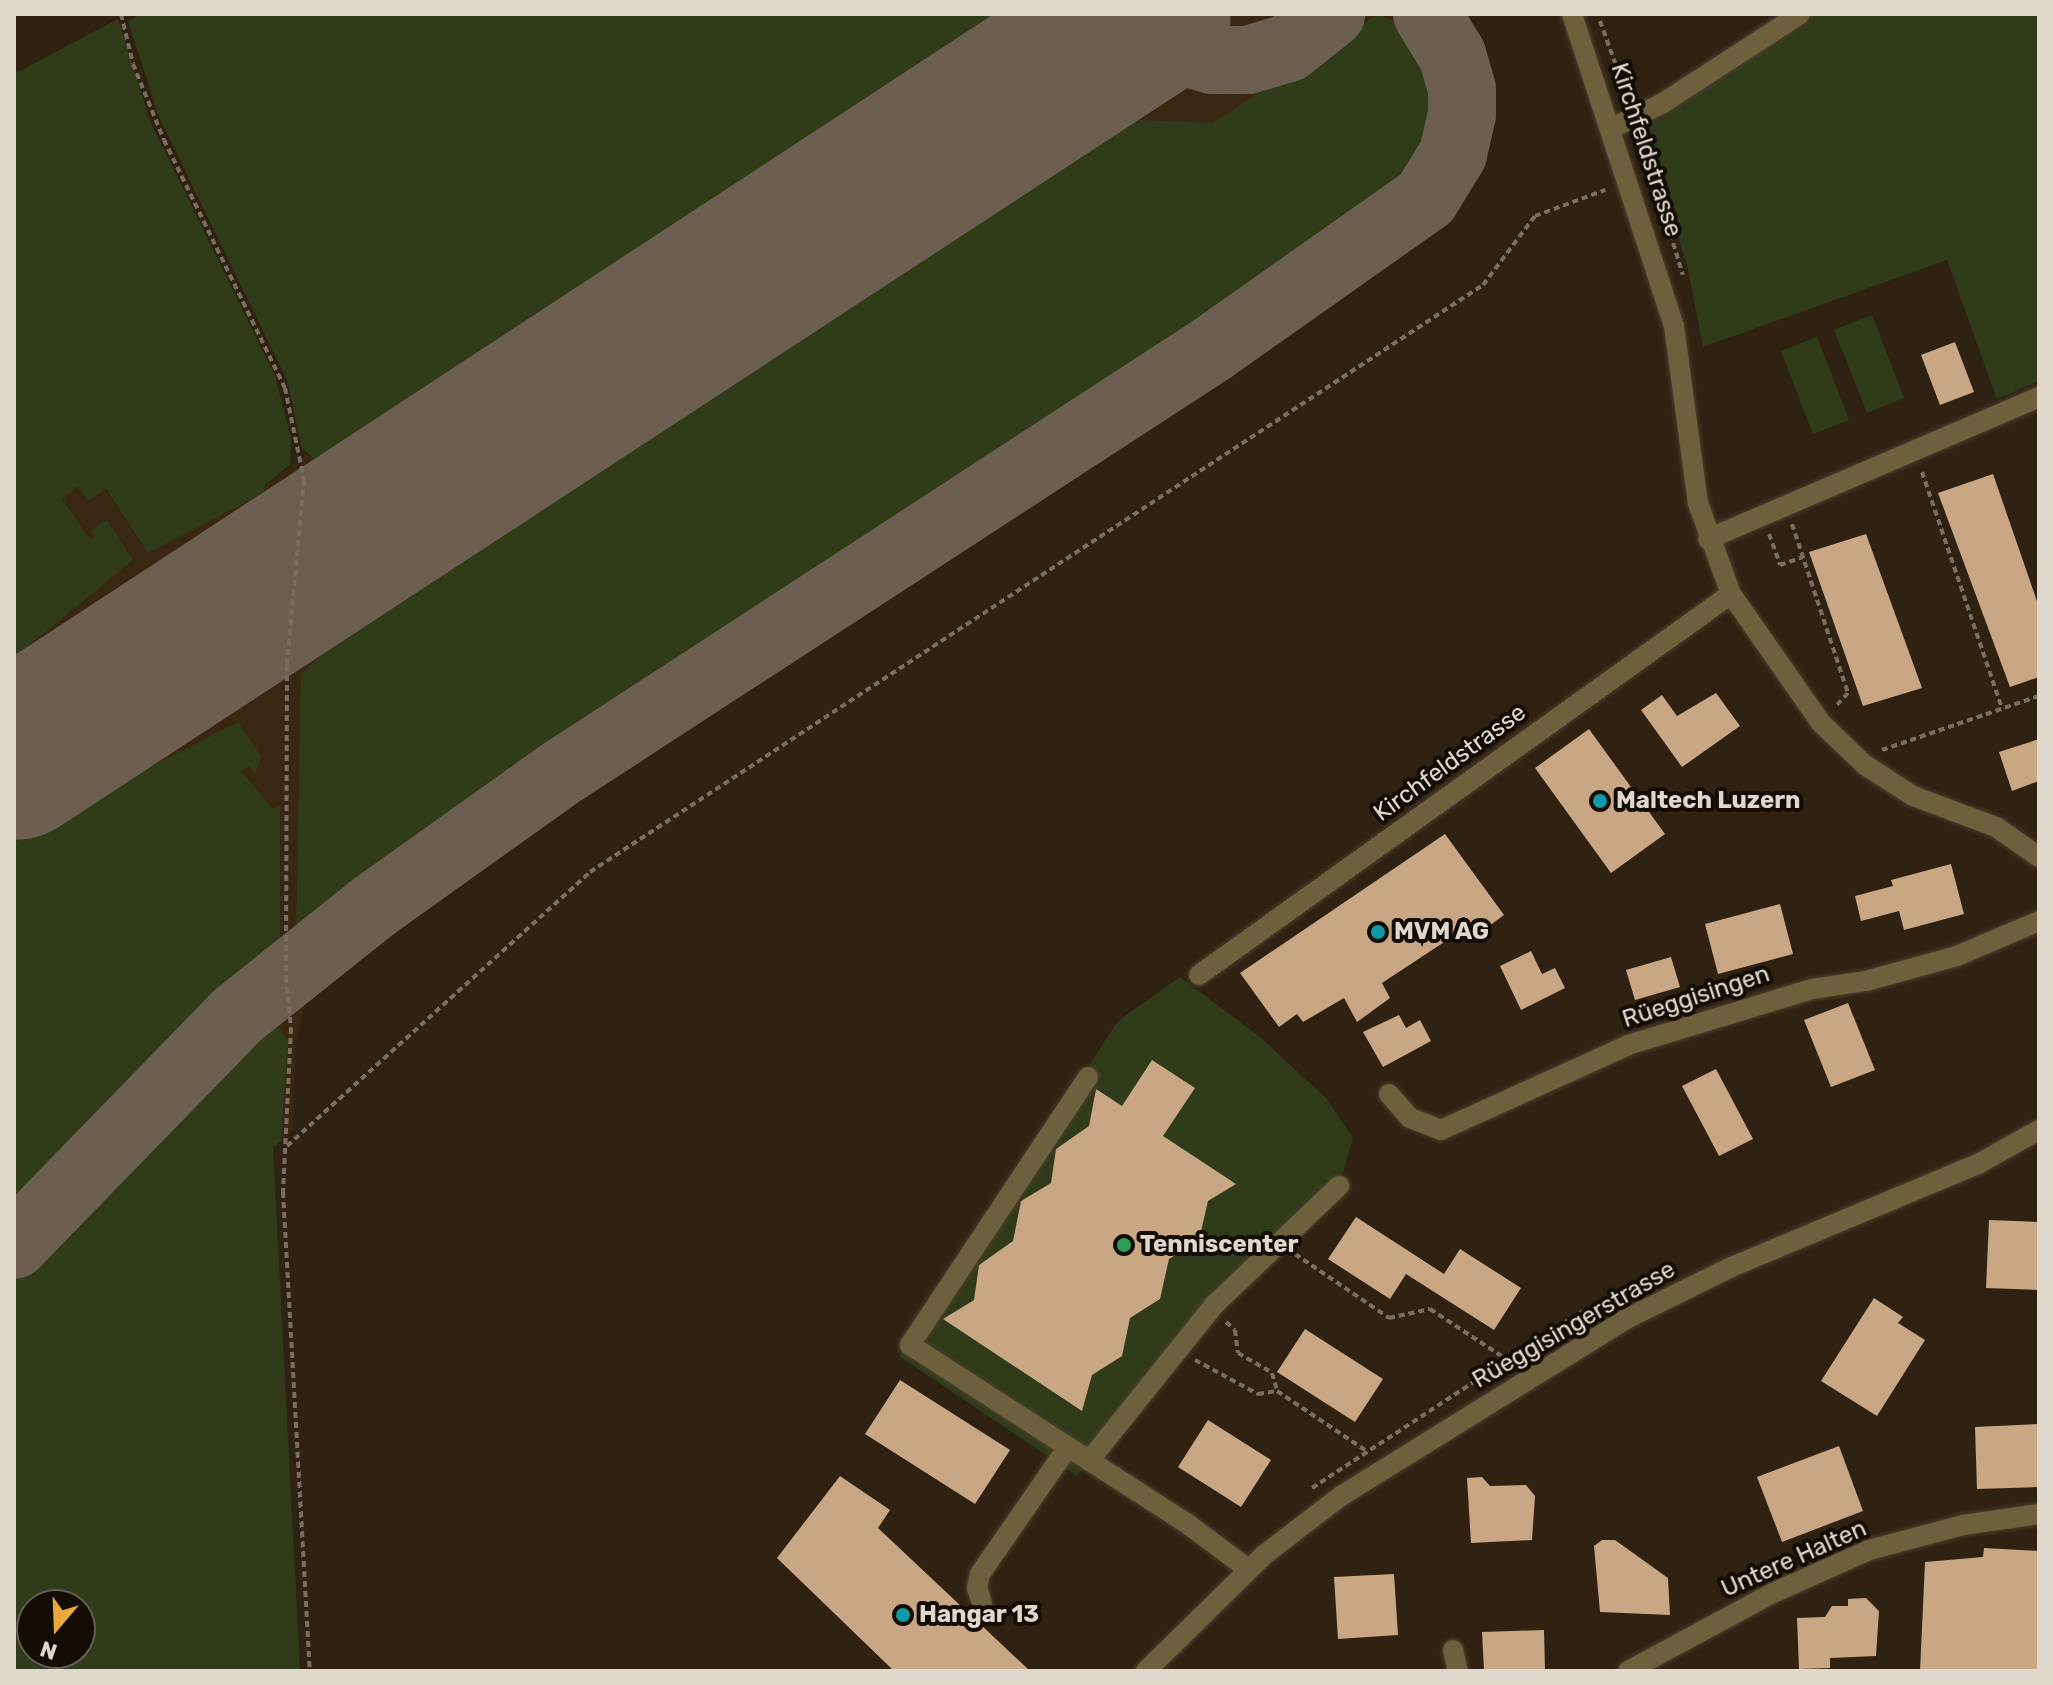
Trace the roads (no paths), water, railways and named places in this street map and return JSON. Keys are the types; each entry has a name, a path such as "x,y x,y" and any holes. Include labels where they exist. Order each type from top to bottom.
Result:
{"street":[{"name":"Kirchfeldstrasse","path":"1572,14 1612,128 1626,181 1674,326 1708,539 1731,594 1821,723 1865,765 1913,796 1996,827 2038,855"},
{"path":"1612,128 1663,103 1800,14"},
{"path":"1708,539 2039,397"},
{"name":"Kirchfeldstrasse","path":"1199,975 1731,594"},
{"name":"Rüeggisingen","path":"1389,1094 1410,1118 1441,1130 1628,1045 1812,989 1957,956 2039,921"},
{"path":"1088,1077 910,1345 1248,1569"},
{"name":"Rüeggisingerstrasse","path":"1146,1671 1248,1569 1341,1496 1628,1318 1729,1268 1978,1164 2039,1130"},
{"path":"1089,1461 1214,1305 1339,1186"},
{"path":"982,1603 977,1588 980,1574 1068,1447"},
{"name":"Untere Halten","path":"1628,1671 1773,1593 1869,1550 1963,1525 2039,1514"},
{"path":"1453,1650 1458,1671"}],"place":[{"name":"Maltech Luzern","path":"1600,801"},
{"name":"MVM AG","path":"1378,932"},
{"name":"Tenniscenter","path":"1124,1245"},
{"name":"Hangar 13","path":"903,1615"}]}
